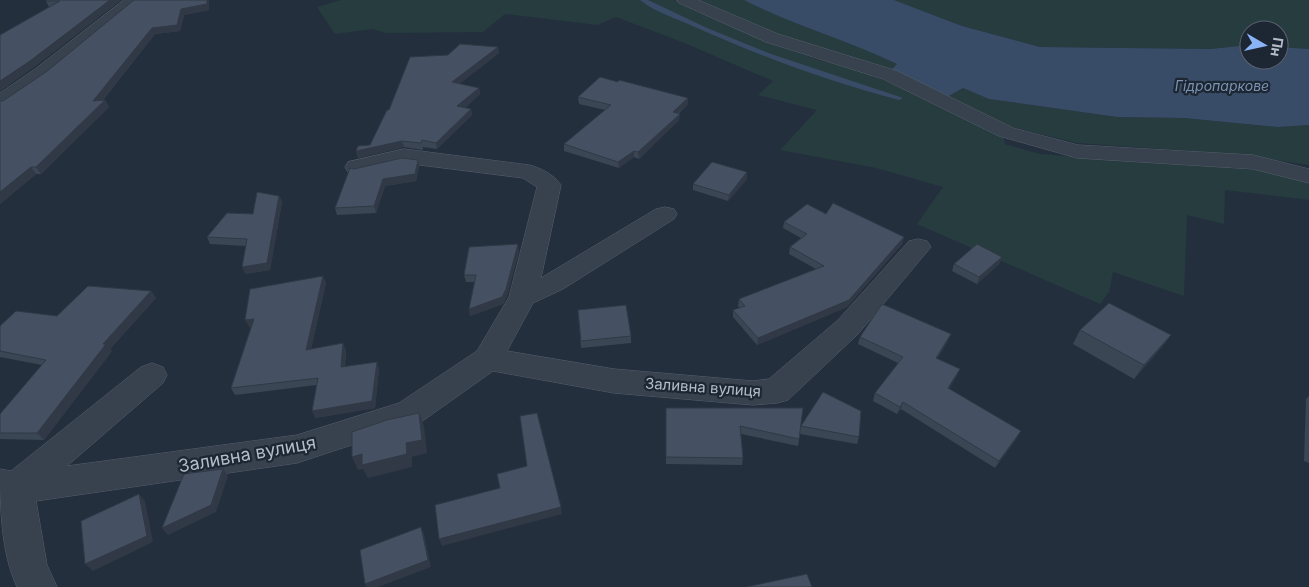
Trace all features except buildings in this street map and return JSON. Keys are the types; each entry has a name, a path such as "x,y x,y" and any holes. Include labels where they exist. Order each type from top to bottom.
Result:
{"street":[{"path":"0,102 42,73 134,0"},
{"path":"685,0 772,38 890,75 1006,132 1076,151 1252,162 1309,176"},
{"name":"Заливна вулиця","path":"8,486 297,449 410,413 488,359 523,297 549,185 528,172 404,156 356,167"},
{"path":"523,297 553,282 665,214"},
{"name":"Заливна вулиця","path":"488,359 614,381 753,393 777,392 848,327 918,247"},
{"path":"37,587 28,569 8,486 152,375"}],"green space":[{"path":"341,0 674,0 772,44 819,60 853,68 898,86 1003,134 1005,144 1040,154 1256,170 1309,182 1309,200 1225,190 1224,224 1187,215 1184,296 1113,272 1109,292 1100,304 917,224 943,187 876,168 780,150 817,110 758,95 773,81 682,42 616,17 598,25 505,14 483,32 386,33 372,29 335,34 317,7"},
{"path":"697,0 744,0 897,64 890,71 801,45"},
{"path":"894,0 1309,0 1309,49 1289,48 1289,20 1239,20 1239,46 1210,49 1040,47 962,26"},
{"path":"963,88 989,99 1117,117 1184,118 1278,127 1309,125 1309,165 1235,154 1077,143 1008,126 947,97"}],"water":[{"name":"Гідропаркове","path":"744,0 894,0 962,26 1040,47 1210,49 1239,46 1239,70 1289,70 1289,48 1309,49 1309,125 1278,127 1184,118 1117,117 989,99 963,88 947,97 890,71 897,64"}],"waterway":[{"path":"643,0 705,29 769,55 833,78 899,98"}]}
